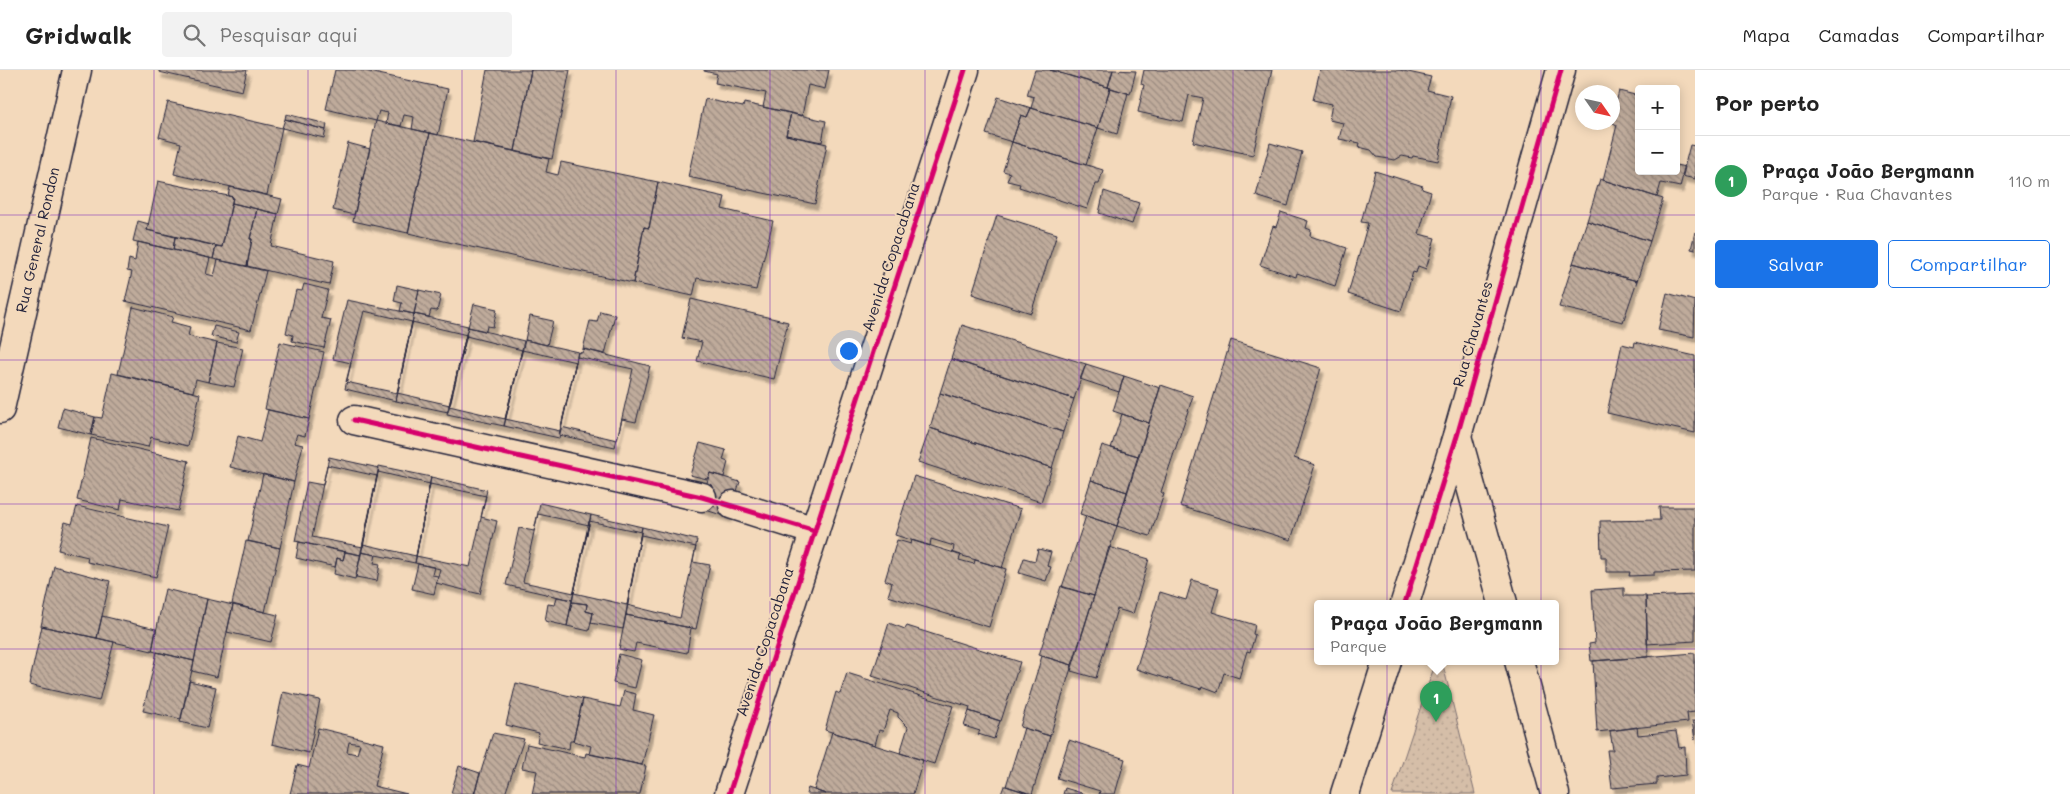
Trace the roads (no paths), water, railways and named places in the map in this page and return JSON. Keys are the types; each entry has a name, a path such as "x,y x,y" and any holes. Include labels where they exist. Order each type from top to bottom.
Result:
{"street":[{"name":"Rua General Rondon","path":"0,409 77,70"},
{"name":"Avenida Copacabana","path":"729,794 965,70"},
{"name":"Rua Chavantes","path":"1406,600 1457,436 1561,70"},
{"path":"354,420 702,497"},
{"path":"1457,436 1502,600"},
{"path":"733,505 815,530"},
{"path":"1345,794 1386,665"},
{"path":"1519,665 1555,794"}],"place":[{"name":"Praça João Bergmann","path":"1436,722"}]}
